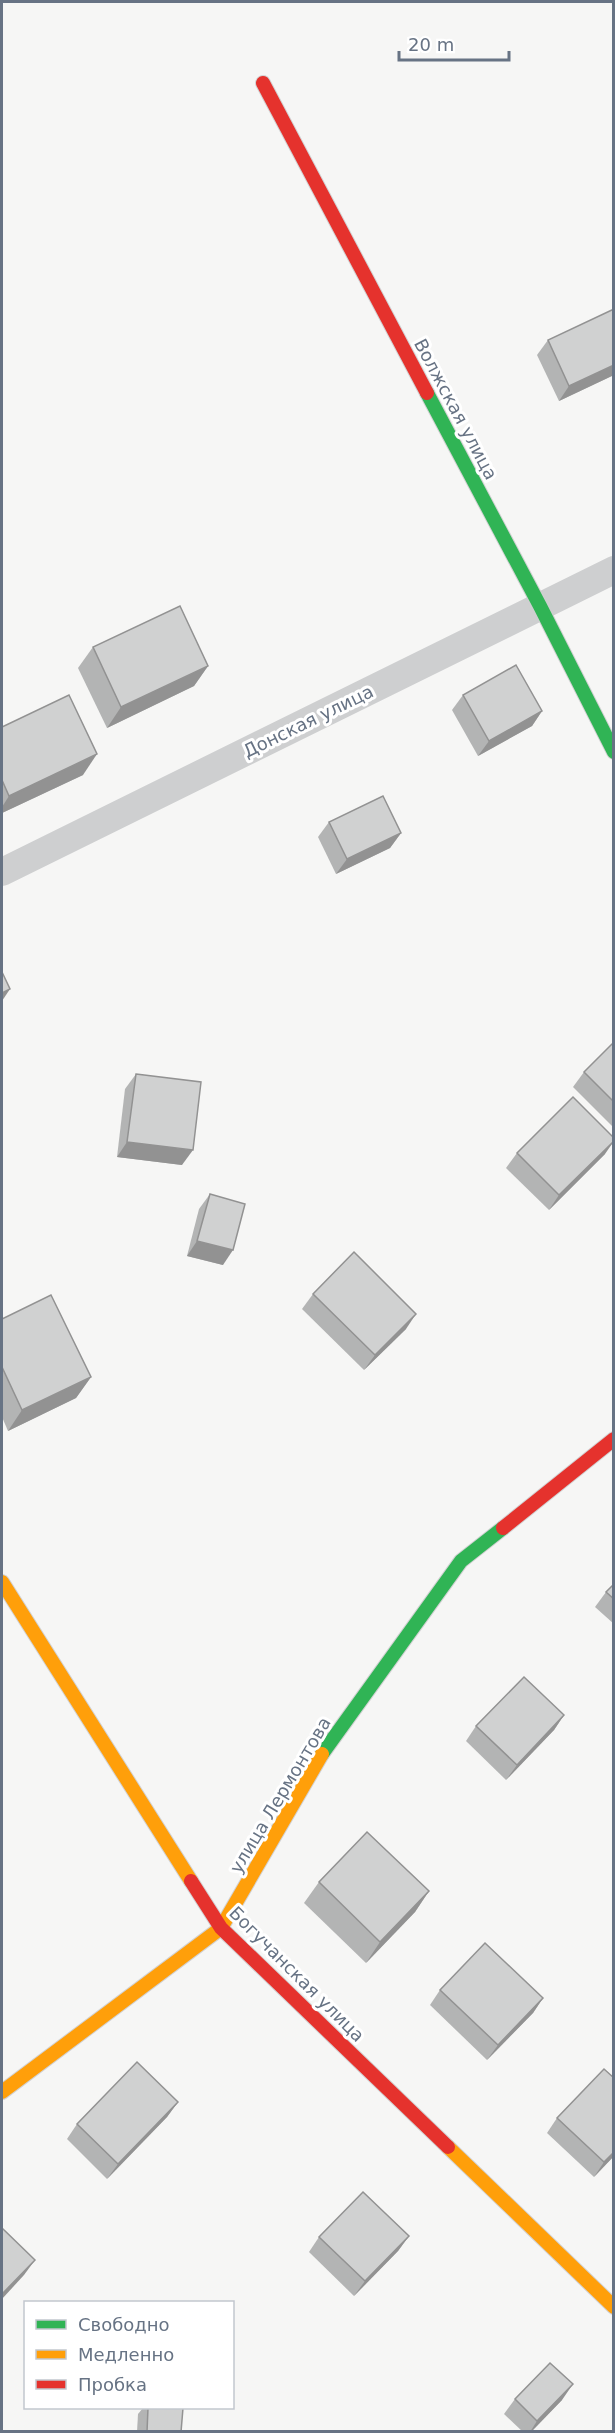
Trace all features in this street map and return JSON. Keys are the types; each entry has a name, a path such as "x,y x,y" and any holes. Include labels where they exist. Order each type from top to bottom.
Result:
{"street":[{"name":"Волжская улица","path":"263,83 540,606 614,752"},
{"name":"Донская улица","path":"2,872 614,570"},
{"name":"улица Лермонтова","path":"2,2092 221,1928 320,1757 461,1561 614,1439"},
{"name":"Богучанская улица","path":"2,1582 221,1928 614,2307"}],"building":[{"path":"614,309 614,365 569,386 548,340"},
{"path":"180,606 208,666 121,707 93,647"},
{"path":"516,665 542,711 489,741 463,695"},
{"path":"69,695 97,754 9,796 2,780 2,727"},
{"path":"383,796 401,833 347,859 329,822"},
{"path":"2,972 10,989 2,993"},
{"path":"614,1042 614,1102 584,1072"},
{"path":"136,1074 201,1082 193,1150 127,1142"},
{"path":"573,1097 614,1138 614,1141 559,1195 517,1153"},
{"path":"210,1194 245,1204 233,1250 197,1241"},
{"path":"354,1252 416,1314 375,1355 313,1294"},
{"path":"51,1295 91,1377 22,1410 2,1367 2,1319"},
{"path":"614,1584 614,1599 606,1592"},
{"path":"524,1677 564,1715 517,1765 476,1726"},
{"path":"367,1832 429,1891 380,1942 319,1882"},
{"path":"485,1943 543,1998 498,2045 440,1990"},
{"path":"137,2062 178,2102 118,2164 77,2124"},
{"path":"604,2069 614,2078 614,2152 604,2162 557,2118"},
{"path":"363,2192 409,2236 365,2281 319,2237"},
{"path":"2,2228 35,2260 2,2294"},
{"path":"550,2363 573,2384 537,2421 515,2399"},
{"path":"148,2409 183,2409 181,2432 147,2432"}],"traffic: fast":[{"path":"427,393 540,606 614,752"},
{"path":"322,1754 461,1561 503,1528"}],"traffic: slow":[{"path":"2,1582 191,1881"},
{"path":"2,2092 221,1928 322,1754"},
{"path":"448,2147 614,2307"}],"traffic: jam":[{"path":"263,83 427,393"},
{"path":"503,1528 614,1439"},
{"path":"191,1881 221,1928 448,2147"}]}
